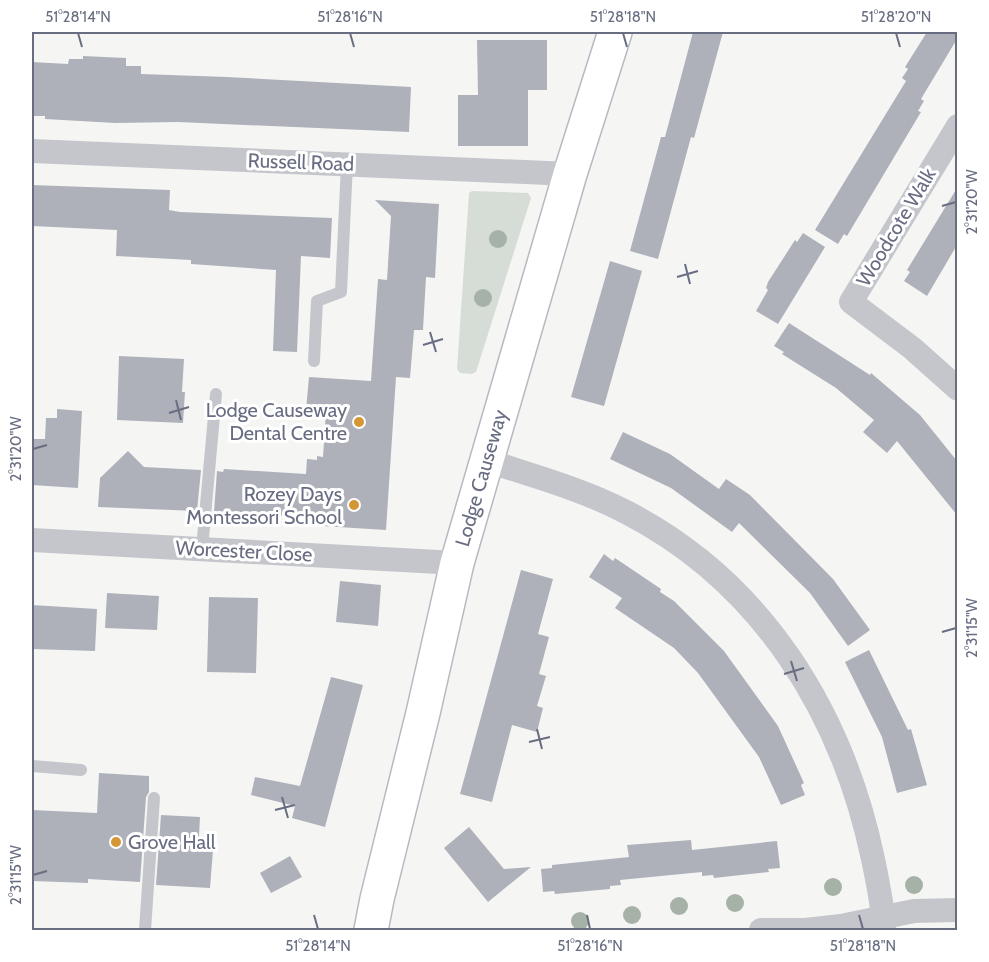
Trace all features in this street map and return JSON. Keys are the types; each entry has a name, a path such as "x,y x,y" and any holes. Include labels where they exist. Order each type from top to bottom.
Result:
{"main road":[{"name":"Lodge Causeway","path":"371,930 457,562 570,174 615,32"}],"street":[{"name":"Woodcote Walk","path":"957,126 851,302 912,348 957,389"},
{"name":"Russell Road","path":"32,151 570,174"},
{"path":"486,460 597,499 657,529 711,571 757,615 797,668 831,727 850,776 866,828 884,924"},
{"name":"Worcester Close","path":"32,540 457,562"},
{"path":"761,930 805,930 884,924 914,911 957,910"}],"lane":[{"path":"314,361 317,302 341,292 347,164"},
{"path":"202,549 216,394"},
{"path":"32,766 81,770"},
{"path":"145,930 154,798"}],"shaded area":[{"path":"472,191 528,193 531,198 476,372 472,374 460,373 457,369 469,193"}],"building":[{"path":"693,32 723,32 694,138 691,137 658,259 630,251 661,137 665,137"},
{"path":"927,32 957,32 957,39 921,99 924,101 918,111 921,112 847,236 844,234 838,244 815,230 906,81 902,78 908,69 905,67"},
{"path":"477,40 547,40 547,90 528,90 528,146 458,146 458,95 478,95"},
{"path":"83,56 126,58 126,66 141,66 141,74 411,87 409,132 178,122 115,123 45,119 45,116 32,116 32,62 68,64 69,59 83,59"},
{"path":"32,185 170,190 169,210 180,212 332,218 330,258 301,256 297,352 273,351 276,270 191,264 191,260 116,256 117,230 32,226"},
{"path":"957,188 957,245 927,296 904,281 910,272 907,270"},
{"path":"375,200 439,204 435,278 426,277 423,330 414,330 410,378 396,377 386,530 322,526 322,519 214,512 217,471 223,472 224,469 306,474 307,459 317,460 317,456 323,457 326,411 306,410 309,377 371,381 378,279 387,280 391,216"},
{"path":"803,233 825,247 778,324 756,311 768,290 766,288 768,282 795,240 797,242"},
{"path":"610,261 642,271 604,406 571,397"},
{"path":"789,323 870,375 871,373 920,415 957,461 957,515 897,441 887,453 863,432 874,420 836,388 782,354 784,352 774,346"},
{"path":"119,356 184,359 183,423 117,420"},
{"path":"57,409 82,411 78,488 32,485 32,439 45,439 46,418 57,418"},
{"path":"623,432 670,454 719,489 726,479 750,495 833,579 870,630 848,646 810,593 739,523 732,532 671,488 610,459"},
{"path":"128,451 144,467 201,470 197,511 98,507 100,478"},
{"path":"604,554 613,561 615,558 661,589 660,592 674,601 724,651 778,726 804,783 801,785 805,795 781,805 759,757 698,673 674,648 615,608 622,598 589,577"},
{"path":"521,570 553,579 538,634 549,637 539,674 546,676 537,706 543,708 537,732 512,725 492,802 460,794"},
{"path":"340,581 381,585 378,626 336,622"},
{"path":"107,593 159,596 157,630 105,628"},
{"path":"209,597 258,598 256,673 207,672"},
{"path":"32,605 97,609 95,651 32,649"},
{"path":"869,650 908,730 911,729 927,785 897,793 882,737 845,662"},
{"path":"331,677 363,685 325,827 292,818 295,806 251,795 255,777 300,786"},
{"path":"99,773 149,776 140,882 88,879 88,883 32,881 32,810 97,813"},
{"path":"161,815 200,817 199,836 214,837 210,888 156,885"},
{"path":"469,827 504,869 531,867 488,902 444,848"},
{"path":"691,840 692,850 777,841 780,868 768,869 769,872 714,878 713,875 702,876 702,872 620,880 621,885 610,886 610,889 555,894 554,891 543,892 541,869 552,868 552,865 629,857 627,845"},
{"path":"290,856 302,877 271,893 260,873"}],"place":[{"name":"Lodge Causeway Dental Centre","path":"359,422"},
{"name":"Rozey Days Montessori School","path":"354,505"},
{"name":"Grove Hall","path":"116,842"}]}
